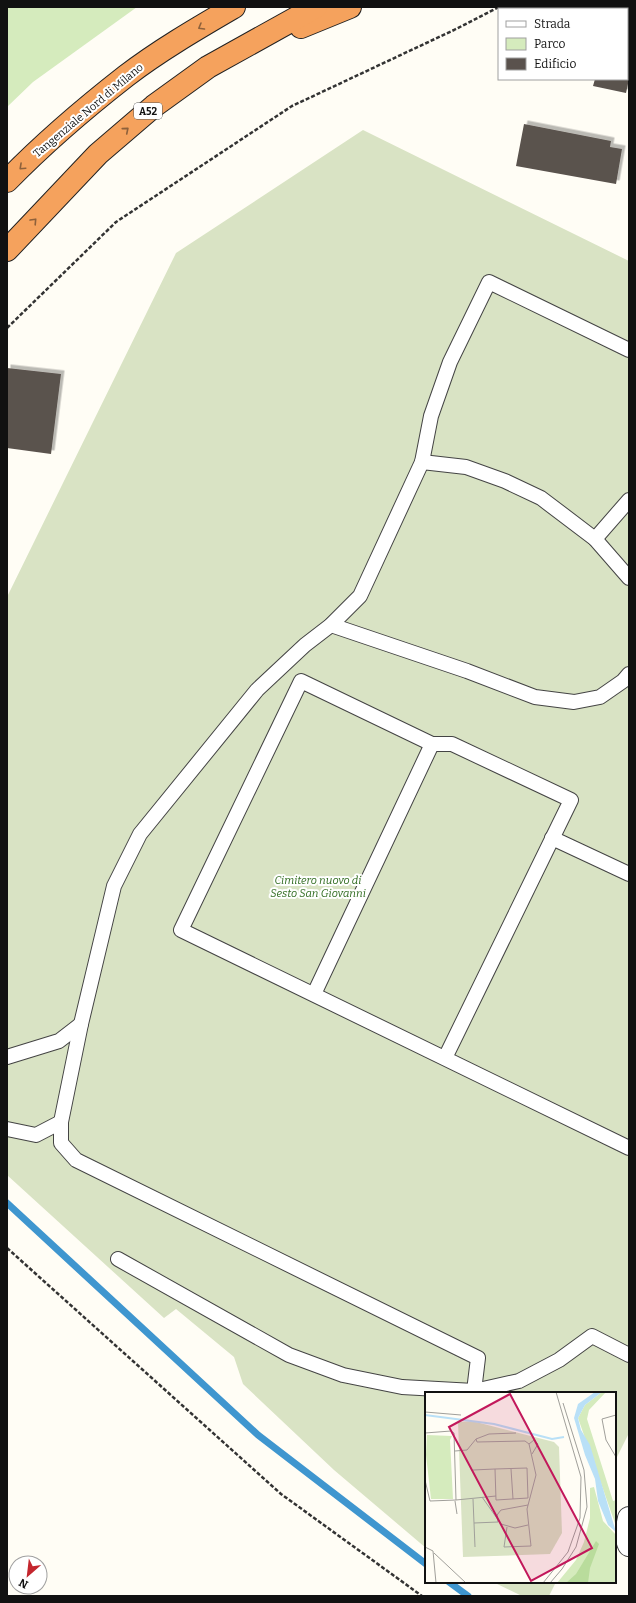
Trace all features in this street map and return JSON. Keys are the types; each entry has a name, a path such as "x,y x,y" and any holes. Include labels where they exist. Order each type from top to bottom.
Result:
{"highway":[{"name":"Tangenziale Nord di Milano","path":"7,181 62,130 127,75 191,32 234,7"},
{"name":"A52","path":"7,250 98,154 154,106 208,67 316,7"},
{"path":"208,67 316,20 350,7"}],"street":[{"path":"629,1518 627,1530 627,1541 629,1545"}],"lane":[{"path":"474,1391 478,1358 76,1160 61,1143 61,1122 81,1024 114,886 140,834 257,690 305,645 331,625 360,596 422,462 431,416 450,362 489,282 629,350"},
{"path":"422,462 466,467 505,481 541,498 595,538 629,578"},
{"path":"595,538 629,500"},
{"path":"331,625 467,671 535,697 574,702 600,698 623,681 629,674"},
{"path":"445,1058 571,800 452,744 432,744 301,681 181,930 629,1148"},
{"path":"314,994 432,744"},
{"path":"552,838 629,874"},
{"path":"7,1057 59,1041 81,1024"},
{"path":"7,1128 36,1136 61,1122"},
{"path":"118,1259 289,1355 344,1375 402,1387 474,1391 519,1381 558,1360 592,1336 629,1354"}],"path":[{"path":"7,328 116,222 292,106 454,30 499,7"},
{"path":"7,1248 281,1494 422,1596"}],"green space":[{"path":"7,7 137,7 33,82 7,107"},
{"name":"Cimitero nuovo di Sesto San Giovanni","path":"363,130 629,261 629,1433 616,1459 616,1392 425,1392 425,1547 334,1470 243,1384 234,1357 176,1309 164,1318 7,1175 7,597 176,253"},
{"path":"495,1583 556,1583 549,1596 522,1596"}],"building":[{"path":"629,30 629,79 626,93 593,86 595,80 628,80"},
{"path":"524,124 611,141 610,147 622,149 616,184 516,166"},
{"path":"7,368 61,374 51,454 7,448"}],"waterway":[{"path":"7,1203 258,1435 425,1563"},
{"path":"450,1583 468,1596"}]}
